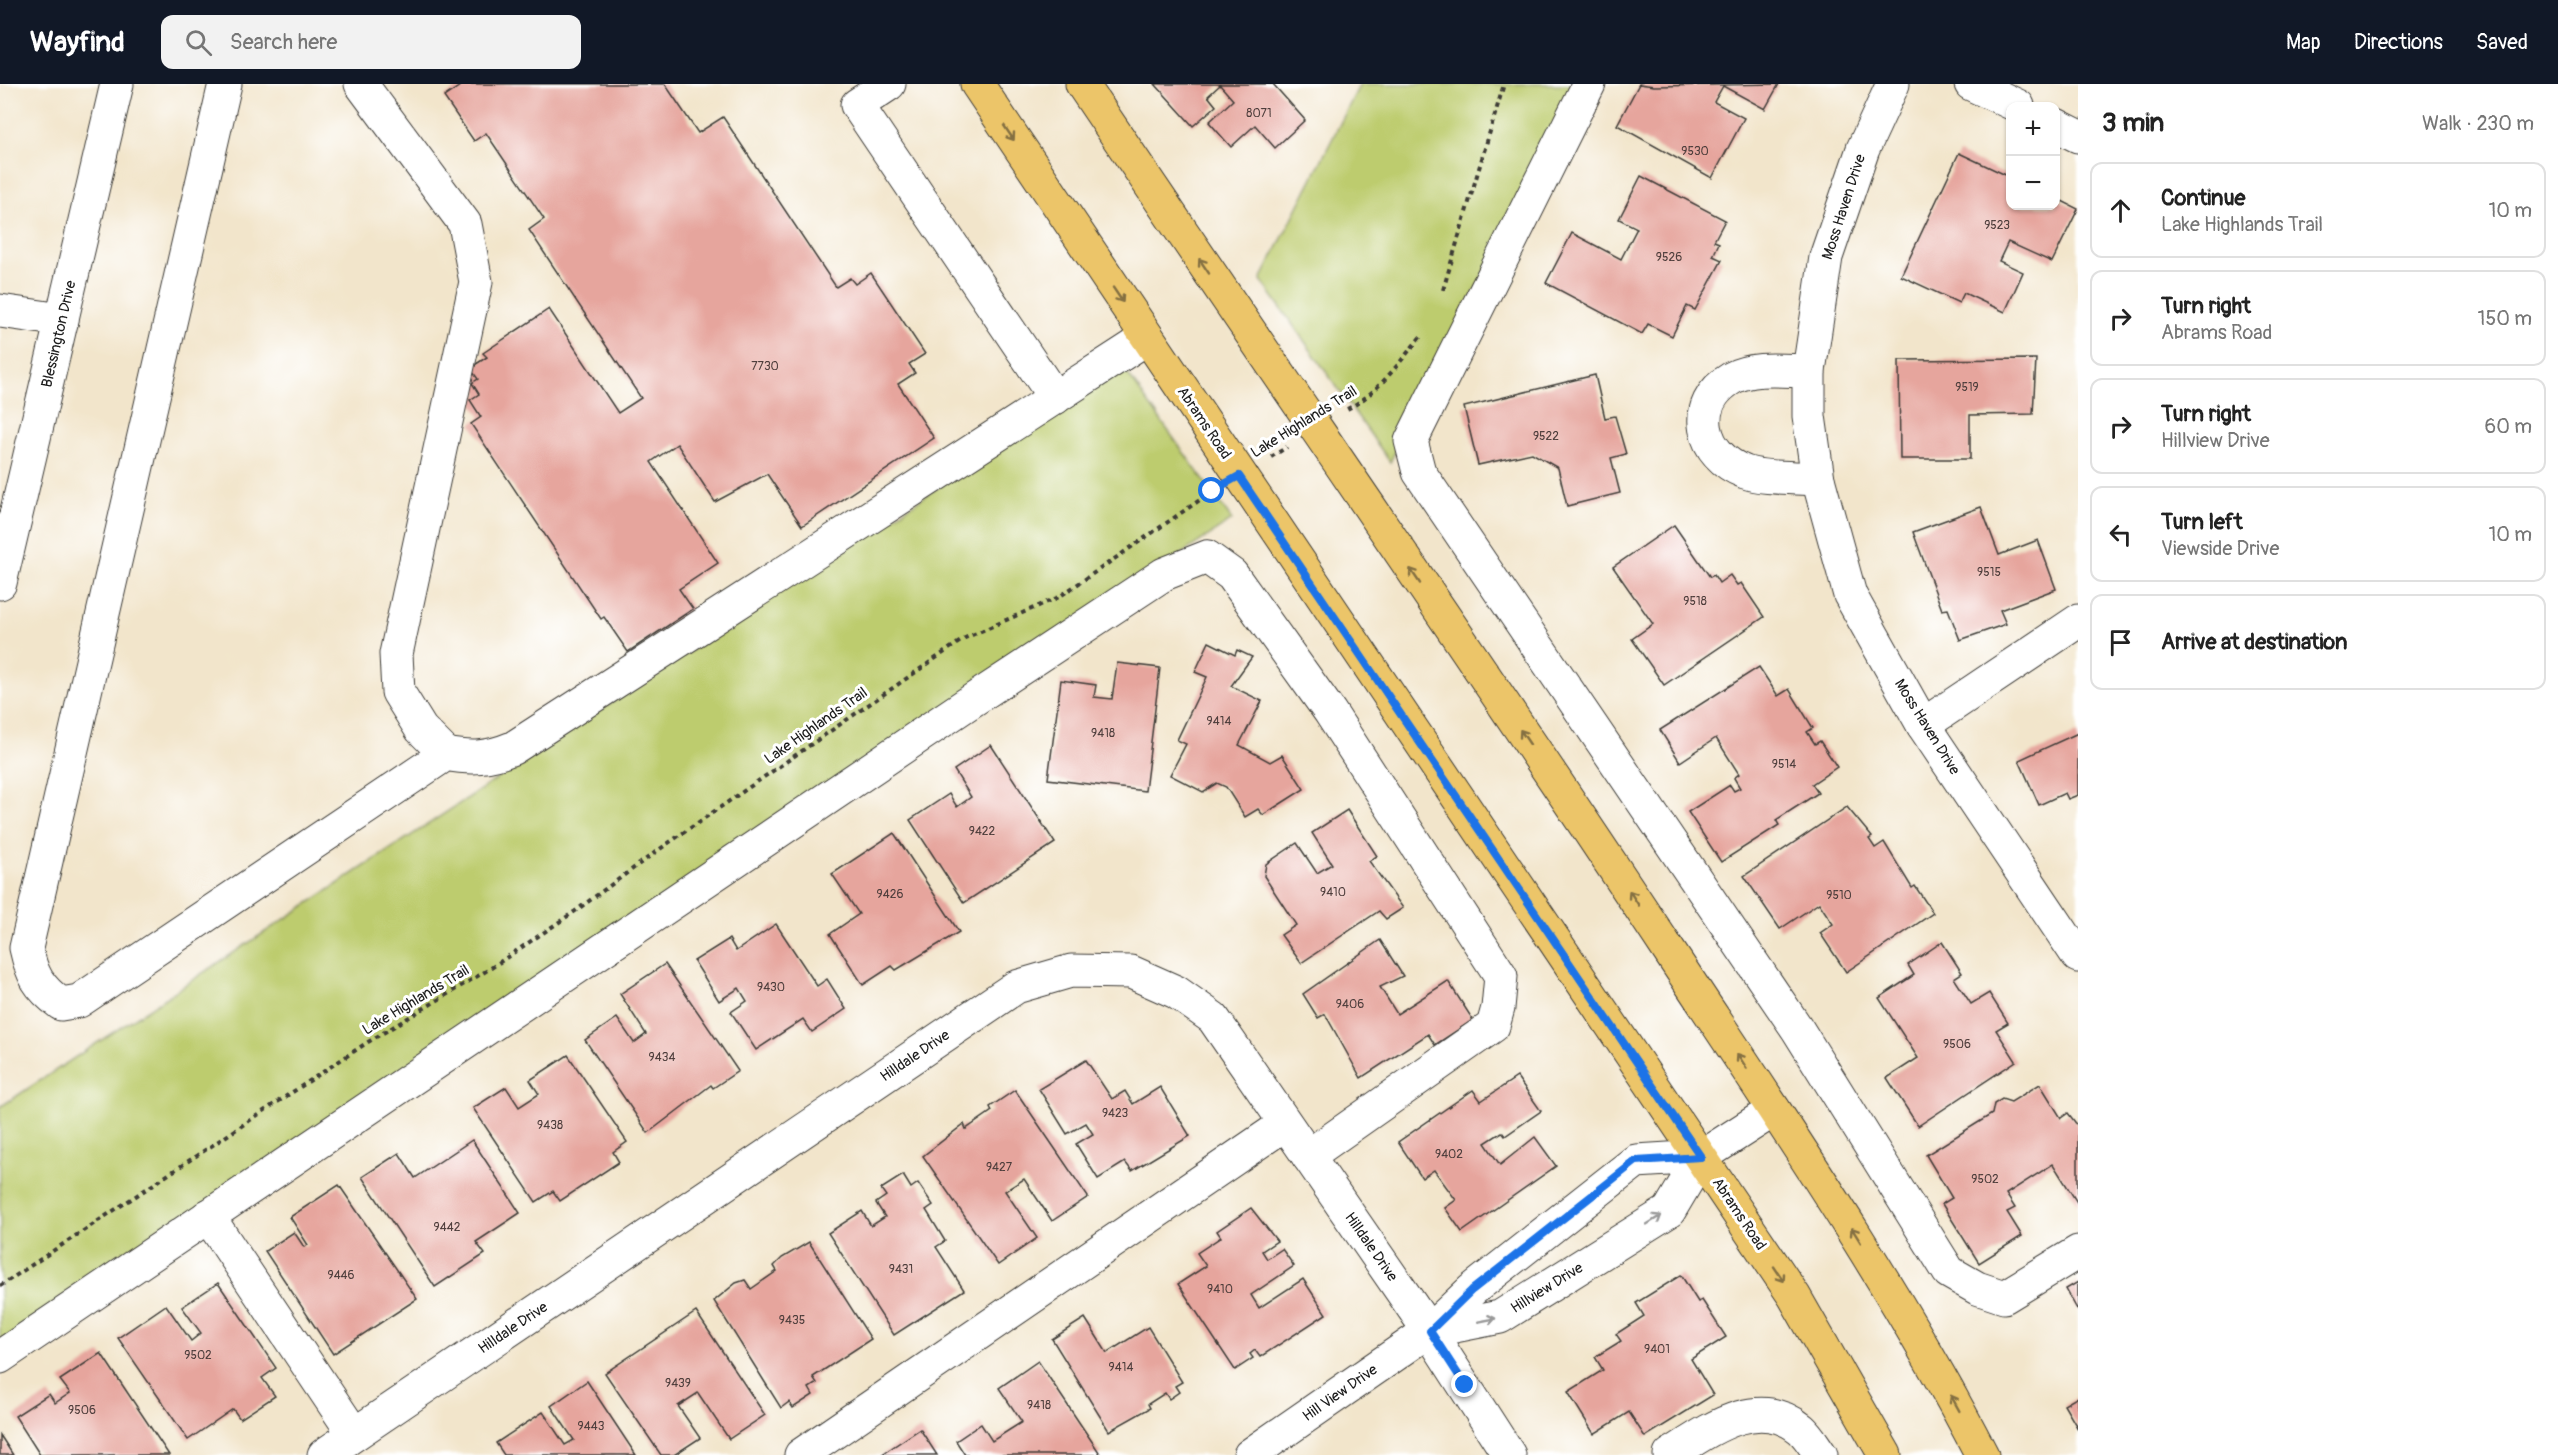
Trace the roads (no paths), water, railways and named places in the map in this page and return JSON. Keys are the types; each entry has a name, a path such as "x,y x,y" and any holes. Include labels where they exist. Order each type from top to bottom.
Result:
{"main road":[{"name":"Abrams Road","path":"977,84 1239,476 1794,1296 1885,1455"},
{"path":"1083,84 1599,845 1774,1110 1887,1284 1982,1455"}],"street":[{"name":"Blessington Drive","path":"0,583 117,84"},
{"path":"225,84 26,948 31,973 46,994 61,1004 79,1001 446,754"},
{"path":"361,84 465,224 476,282 396,654 398,692 421,729 446,754 472,759 491,757 513,748 1147,338"},
{"path":"889,84 850,94 1055,398"},
{"path":"1589,84 1411,441 1419,472 1798,1030 1949,1272 1977,1288 2004,1298 2078,1252"},
{"name":"Moss Haven Drive","path":"1893,84 1863,149 1826,257 1809,371 1809,416 1818,479 1850,595 1923,725 2076,948"},
{"path":"1971,84 2009,102"},
{"path":"2060,127 2078,136"},
{"path":"0,311 62,320"},
{"path":"1809,371 1757,371 1733,378 1713,395 1704,421 1710,446 1732,466 1747,473 1818,479"},
{"path":"0,1357 1076,632 1164,574 1207,557 1232,575 1330,712 1501,976 1498,1008 1493,1026 1308,1156"},
{"path":"1923,725 2078,621"},
{"name":"Hilldale Drive","path":"324,1455 1016,987 1071,971 1131,972 1176,992 1213,1018 1430,1331 1509,1455"},
{"name":"Hillview Drive","path":"1430,1331 1500,1317 1669,1211 1701,1157 1774,1110"},
{"path":"801,1455 1285,1124"},
{"name":"Hillview Drive","path":"1430,1331 1472,1290 1636,1161 1701,1157"},
{"path":"208,1216 354,1434"},
{"name":"Hill View Drive","path":"1251,1455 1430,1331"},
{"path":"1670,1455 1719,1425 1749,1414 1779,1418 1801,1429 1821,1455"}]}
